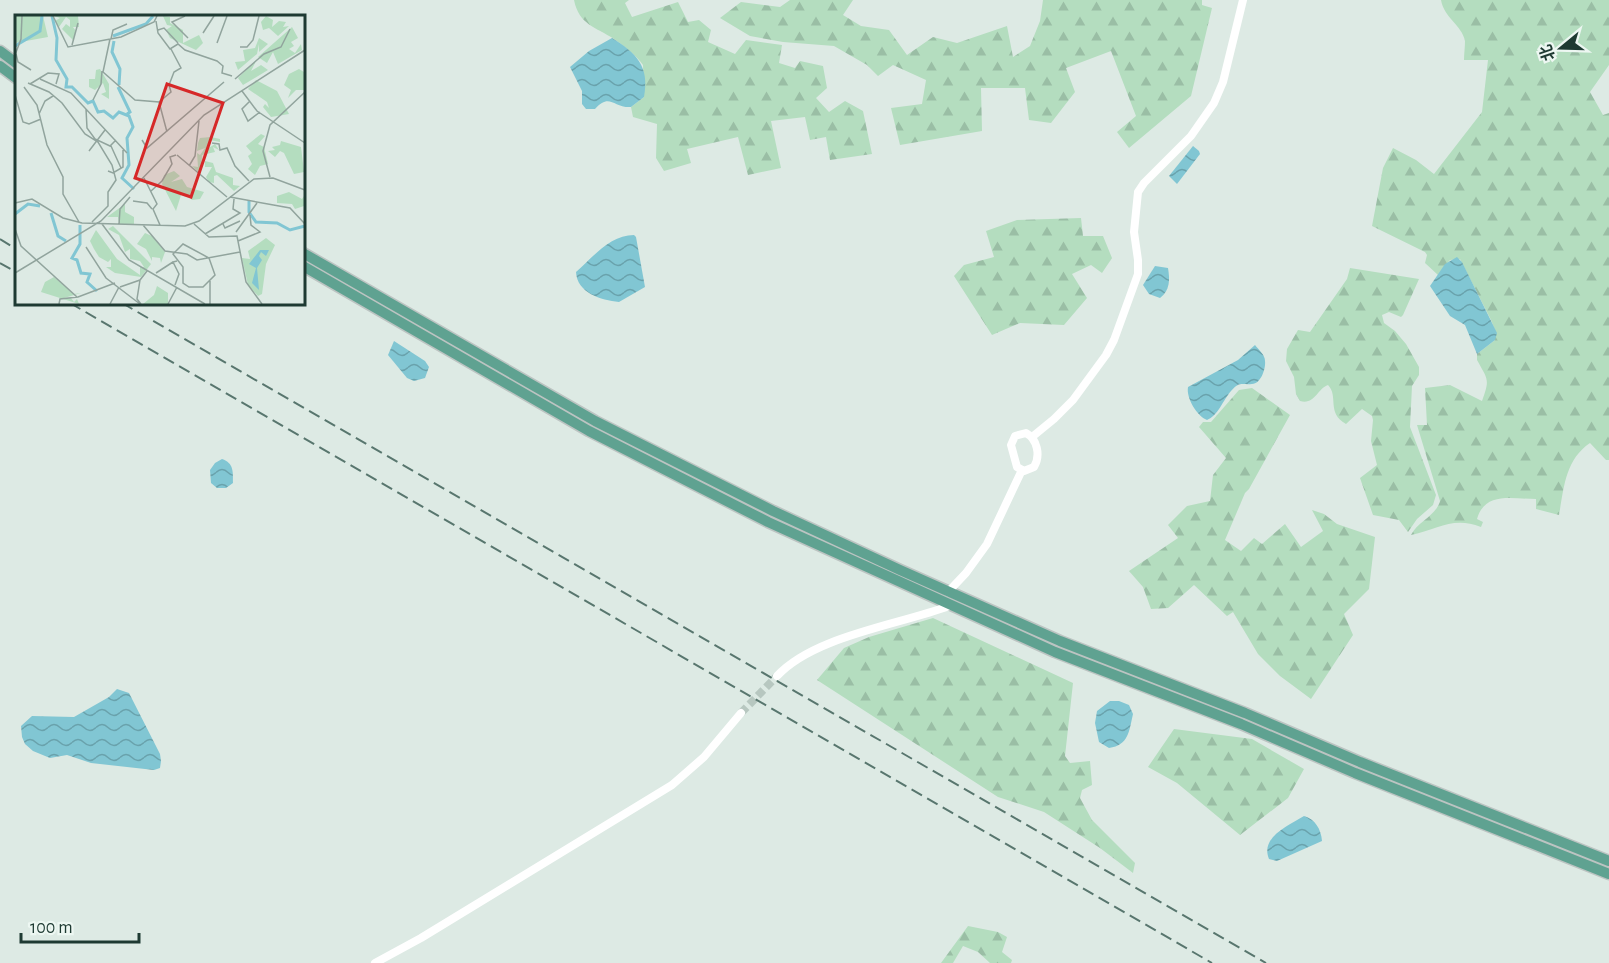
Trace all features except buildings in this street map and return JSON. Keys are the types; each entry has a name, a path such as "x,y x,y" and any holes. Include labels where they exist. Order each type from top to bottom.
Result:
{"main road":[{"path":"0,51 15,62"},
{"path":"0,66 15,77"},
{"path":"304,254 498,367 644,447 773,511 1060,641 1245,713 1381,771 1609,861"},
{"path":"304,267 540,404 638,458 768,522 949,606 1055,652 1240,724 1609,874"}],"street":[{"path":"1032,437 1054,420 1073,400 1106,356 1114,340 1138,274 1134,232 1138,192 1144,183 1191,136 1214,103 1223,82 1243,0"},
{"path":"1026,433 1032,437 1038,455 1032,468 1022,470 1017,467 1012,442 1016,436 1026,433"},
{"path":"948,592 966,573 987,544 1022,470"},
{"path":"777,676 794,662 832,643 949,606"},
{"path":"375,963 421,938 672,785 704,757 741,714"}],"green space":[{"path":"574,0 629,0 625,3 632,17 678,2 688,22 699,20 711,30 708,42 735,54 746,40 782,45 779,63 795,68 800,61 823,66 827,88 816,98 829,112 845,101 863,111 872,154 830,160 826,137 810,140 805,117 771,121 781,168 748,175 738,137 687,149 691,163 664,171 656,158 657,124 633,117 631,107 644,97 643,65 622,45 584,20"},
{"path":"790,0 853,0 843,15 861,26 889,30 907,55 933,37 957,43 1007,26 1013,57 1030,46 1040,21 1043,0 1202,0 1202,5 1212,8 1191,96 1129,148 1117,132 1136,116 1111,51 1066,68 1075,92 1051,123 1029,120 1025,88 981,88 982,131 900,145 891,108 922,104 926,80 893,65 878,76 867,65 834,46 783,42 750,36 720,18 741,2 780,7"},
{"path":"1441,0 1609,0 1609,65 1590,92 1603,115 1609,113 1609,460 1606,460 1590,443 1582,450 1575,458 1567,475 1559,515 1536,509 1536,499 1500,499 1486,504 1481,510 1477,519 1483,522 1481,527 1454,523 1411,535 1435,511 1440,501 1417,425 1427,425 1425,388 1450,385 1482,401 1487,380 1477,360 1477,354 1495,340 1495,330 1491,320 1460,259 1450,260 1438,275 1425,263 1427,255 1425,252 1372,226 1383,168 1393,148 1416,160 1434,174 1482,112 1488,60 1464,60 1463,35 1446,12"},
{"path":"1081,218 1083,236 1103,236 1112,258 1102,273 1091,265 1072,274 1087,298 1064,325 1020,323 992,335 954,276 964,265 994,257 986,231 1017,220"},
{"path":"1350,268 1419,279 1401,317 1389,312 1382,315 1384,323 1395,331 1406,344 1419,367 1419,375 1412,386 1410,427 1436,495 1433,505 1417,519 1408,532 1399,520 1373,515 1360,478 1377,465 1371,441 1372,416 1362,409 1346,424 1340,420 1334,410 1333,394 1328,385 1313,399 1300,401 1296,394 1294,377 1286,361 1287,349 1298,330 1310,332 1347,279"},
{"path":"1252,388 1290,415 1245,493 1225,540 1241,551 1254,538 1262,544 1285,524 1301,547 1323,531 1312,510 1324,514 1337,524 1375,537 1369,589 1344,614 1353,635 1311,699 1280,676 1258,654 1233,612 1227,616 1194,585 1168,608 1151,609 1143,587 1129,571 1178,538 1168,525 1187,506 1210,501 1213,475 1226,458 1199,427 1203,422 1211,422 1239,390"},
{"path":"933,618 1073,683 1065,756 1070,763 1090,761 1092,785 1082,790 1080,798 1092,820 1135,863 1133,873 1100,848 1044,812 998,797 817,680 844,648 869,637"},
{"path":"1174,729 1252,739 1304,769 1288,798 1240,835 1177,783 1148,767"},
{"path":"968,926 998,932 1007,937 1002,952 1012,960 1011,963 990,963 978,952 963,946 953,963 941,963"}],"water":[{"path":"612,38 634,55 643,69 644,97 631,107 608,101 595,109 586,109 582,104 582,91 570,67 589,51"},
{"path":"1193,146 1200,154 1177,184 1169,176"},
{"path":"634,235 645,287 619,302 598,297 585,290 577,279 576,272 610,243 625,236"},
{"path":"1457,257 1462,262 1497,333 1495,340 1477,354 1465,325 1450,316 1430,286 1445,264"},
{"path":"1155,266 1168,268 1166,292 1160,298 1149,294 1143,285"},
{"path":"394,341 425,361 429,367 425,378 414,381 407,378 388,355"},
{"path":"1255,345 1265,359 1265,368 1260,379 1252,384 1237,386 1211,418 1207,420 1203,418 1190,401 1188,387 1238,360"},
{"path":"222,459 231,465 233,483 226,488 217,488 211,483 210,470"},
{"path":"117,689 129,693 160,754 160,768 154,770 91,763 67,755 50,758 33,751 25,744 21,726 32,716 74,717 109,697"},
{"path":"1110,701 1119,701 1129,705 1133,714 1127,736 1121,744 1109,748 1099,742 1095,723 1097,711"},
{"path":"1304,816 1317,825 1322,841 1277,861 1269,859 1268,844 1272,838"}],"tunnel":[{"path":"741,713 777,676"}],"railway":[{"path":"0,239 15,248"},
{"path":"0,263 15,271"},
{"path":"72,304 1212,963"},
{"path":"124,304 1266,963"}]}
